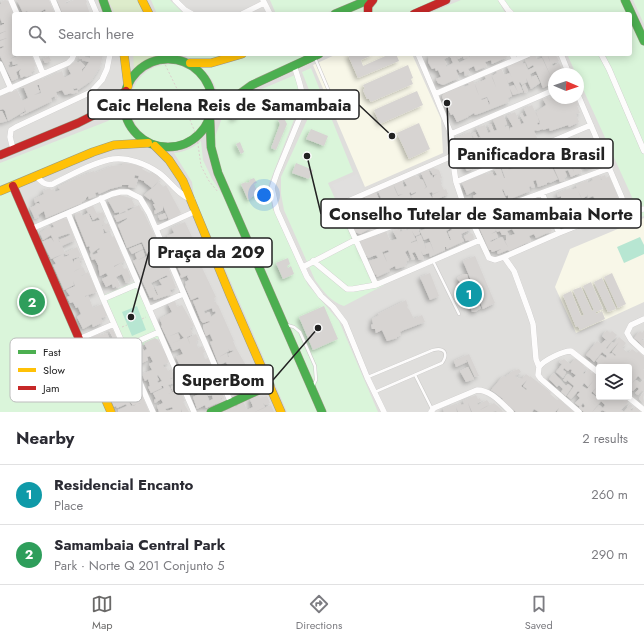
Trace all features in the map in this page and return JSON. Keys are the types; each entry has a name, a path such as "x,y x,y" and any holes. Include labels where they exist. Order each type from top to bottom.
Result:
{"main road":[{"path":"103,0 107,12"},
{"path":"142,0 148,12"},
{"path":"340,12 368,0"},
{"path":"368,12 368,6 373,0"},
{"path":"419,12 446,0"},
{"path":"625,0 631,12"},
{"path":"632,15 644,41"},
{"path":"124,56 127,88 124,106 128,121 136,134 151,145 174,167 192,200 230,296 281,412"},
{"path":"0,155 78,123 98,113 127,88 132,77 146,65 161,56 199,64 211,63 235,56"},
{"path":"177,56 198,70 206,79 211,90 213,102 209,143 211,155 322,412"},
{"path":"0,191 93,152 114,145 151,145 168,148 181,146 193,141 203,132 211,117 232,98 247,88 315,56"},
{"path":"13,186 79,338"},
{"path":"211,412 270,386"},
{"path":"107,402 111,412"}],"street":[{"path":"11,0 16,12"},
{"path":"52,0 58,12"},
{"path":"91,0 96,12"},
{"path":"175,0 188,12"},
{"path":"501,0 510,12"},
{"path":"246,12 264,2 269,12"},
{"path":"36,56 43,74"},
{"path":"0,93 68,63 73,56"},
{"path":"13,149 10,137 11,130 91,92 102,80 107,69 110,56"},
{"path":"418,56 451,134 452,156 456,182 462,200 490,258 498,260 559,233 617,210 623,203 610,168 582,104"},
{"path":"513,56 515,60"},
{"path":"435,94 524,56"},
{"path":"562,56 567,68"},
{"path":"602,56 644,151"},
{"path":"0,64 11,89"},
{"path":"294,65 303,92 302,112 272,188 277,211 312,284 345,323 367,377 384,412"},
{"path":"451,134 548,93"},
{"path":"456,182 591,125"},
{"path":"376,285 342,210 342,205 452,156"},
{"path":"36,176 43,183 50,185 95,164 111,159 119,159 144,164 158,172 182,196 192,200"},
{"path":"470,219 610,168"},
{"path":"31,229 112,194 128,192 140,198 149,213 231,403"},
{"path":"542,193 559,233"},
{"path":"101,198 194,412"},
{"path":"303,267 355,240 462,200"},
{"path":"620,207 644,210"},
{"path":"156,229 196,211"},
{"path":"68,213 121,338"},
{"path":"313,261 347,289 353,289 376,285 480,240"},
{"path":"504,257 514,271 533,324 536,359 539,367 538,375 579,412"},
{"path":"103,299 138,284"},
{"path":"149,309 183,294"},
{"path":"644,319 631,325 627,333 631,340 644,352"},
{"path":"81,338 114,324"},
{"path":"142,340 159,332"},
{"path":"539,367 542,363 571,351 596,371"},
{"path":"142,388 152,412"},
{"path":"432,411 477,390 483,390 489,392 511,412"},
{"path":"632,400 644,410"}],"lane":[{"path":"317,56 339,115"},
{"path":"433,260 459,314"},
{"path":"284,324 294,327 300,332 315,366 316,380 311,388"},
{"path":"367,377 438,348 442,349 446,355 442,363 374,392"},
{"path":"415,374 432,411"}],"path":[{"path":"161,56 179,93 197,137 198,146"},
{"path":"142,319 148,316"},
{"path":"122,327 124,332"}],"shaded area":[{"path":"0,0 644,0 644,412 0,412"},
{"path":"333,56 413,56 441,119 443,153 365,187 313,65"},
{"path":"357,174 367,196 342,207 332,185"},
{"path":"644,218 644,302 576,333 555,287 570,249"}],"green space":[{"path":"108,0 138,0 142,12 114,12"},
{"path":"151,0 170,0 182,12 156,12"},
{"path":"270,0 356,0 329,12 275,12"},
{"path":"377,0 440,0 414,12 371,12"},
{"path":"461,0 498,0 505,12 432,12"},
{"path":"500,0 626,0 631,12 509,12"},
{"path":"633,0 644,0 644,24"},
{"path":"368,3 366,12 348,12"},
{"path":"632,14 644,41 644,216 641,217 584,91 584,68 573,68 568,56 632,56"},
{"path":"133,56 163,56 146,60 134,68"},
{"path":"186,56 224,56 219,58 193,60"},
{"path":"247,56 314,56 219,106 215,85 202,68 221,65"},
{"path":"170,64 185,67 198,76 207,89 210,104 207,119 198,132 185,141 170,144 155,141 142,132 133,119 130,104 133,89 142,76 155,67"},
{"path":"311,68 353,172 328,183 372,282 384,285 344,306 331,299 315,280 284,210 281,194 281,177 309,116 311,95 302,72"},
{"path":"295,75 300,91 300,104 269,184 272,207 308,285 339,321 378,412 327,412 216,157 215,137 223,115 257,91"},
{"path":"123,106 127,129 137,139 109,142 0,189 0,163 108,121"},
{"path":"201,141 203,160 212,179 225,198 319,412 287,412 194,197 192,182 174,153 189,149"},
{"path":"10,189 79,338 10,338 10,402 108,402 113,412 0,412 0,192"},
{"path":"640,237 644,245 644,254 624,263 617,247"},
{"path":"139,280 163,337 142,346 142,338 117,338 99,297"},
{"path":"137,306 146,330 132,336 122,312"}],"building":[{"path":"5,0 8,1 13,12 11,14 11,44 12,56 14,56 10,59 17,56 32,56 36,66 34,67 35,70 31,72 32,74 26,77 21,78 19,72 21,69 16,72 18,78 12,81 0,56 0,49 4,47 0,47 0,41 7,38 0,40 0,34 6,31 0,33 0,26 4,24 0,18 1,2","holes":["12,61 13,65 18,65 9,68 8,65 10,64 9,62"]},
{"path":"17,0 49,0 54,12 43,12 46,11 45,9 40,12 23,12"},
{"path":"58,0 70,0 65,2 66,4 74,0 86,0 89,12 62,12"},
{"path":"49,56 51,61 45,63 43,59"},
{"path":"80,56 90,58 90,56 103,56 100,67 91,81 78,90 78,92 65,95 62,90 56,92 58,98 56,99 55,96 51,98 52,101 21,116 20,115 26,112 24,107 25,111 8,121 5,111 3,109 0,110 0,96 17,90 22,101 28,98 24,88 21,87 42,78 43,80 62,71 64,77 66,77 71,74 68,68 76,61 78,63 80,61 85,66 82,69 82,72 89,62 79,59","holes":["37,85 39,85 41,93 34,95 40,92"]},
{"path":"348,56 370,56 361,60 363,66 386,56 397,56 399,61 358,78"},
{"path":"429,56 450,56 462,56 458,59 456,57 459,63 471,56 507,57 492,64 491,60 485,62 487,66 476,71 474,66 468,69 470,73 465,76 464,71 460,73 458,69 456,70 459,78 443,85 438,83 436,79 441,77 438,70 436,71 435,68 432,69 428,62","holes":["450,56 453,63 446,67 447,65 444,59"]},
{"path":"462,56 469,56 469,57 464,59"},
{"path":"529,56 536,56 537,60 542,58 548,71 548,85 543,88 536,71 530,74 532,79 532,77 536,75 540,83 531,89 526,78 527,82 522,85 520,82 519,83 523,92 513,95 509,88 512,96 508,98 509,102 475,115 474,113 457,122 453,114 451,115 442,97 444,93 462,85 464,87 469,85 467,82 473,80 479,96 475,84 486,79 484,75 490,73 496,87 492,76 497,73 496,70 501,68 504,75 510,73 507,66 521,60 523,64 525,63 528,70 534,67 533,65 528,68 525,60 530,58","holes":["506,77 508,83 513,81 518,92 514,85 509,87","487,97 490,103 489,105 487,98 481,99"]},
{"path":"542,56 548,56 550,62 548,56 556,56 559,61 552,64 553,66 559,63 561,68 548,68 548,70"},
{"path":"408,65 413,78 411,79 413,84 371,102 367,99 363,90 365,89 363,85"},
{"path":"525,84 528,91 525,93 522,86"},
{"path":"417,91 423,105 380,124 374,110"},
{"path":"548,97 548,104 578,104 579,106 577,106 580,113 576,114 579,122 569,127 568,125 550,131 549,128 536,130 534,131 538,140 507,154 506,151 500,153 502,156 496,159 491,146 485,149 491,161 485,164 482,156 476,158 479,166 477,167 474,159 472,159 470,155 460,161 458,156 461,155 457,147 456,138 470,132 473,139 470,141 474,139 472,134 475,132 478,138 480,137 484,145 476,128 485,125 488,133 491,132 488,125 491,124 494,131 497,130 493,120 503,114 507,124 504,125 506,129 508,126 510,131 510,128 513,127 507,116 515,112 518,118 517,119 519,119 521,124 519,125 524,123 520,115 522,113 524,117 527,116 524,109 532,105 538,117 536,112 546,105 543,99","holes":["492,140 495,140 500,152 495,144 493,144","467,142 471,150 469,151"]},
{"path":"0,111 2,111 7,121 0,123"},
{"path":"237,112 240,116 233,120 231,117"},
{"path":"284,118 287,124 276,150 271,148 280,124 278,120"},
{"path":"419,123 430,149 409,159 397,133"},
{"path":"311,129 328,136 324,146 306,139"},
{"path":"579,137 582,146 592,141 597,153 593,155 599,163 586,169 581,161 578,163 582,172 571,177 568,170 565,171 567,176 564,178 565,180 560,182 553,166 549,167 549,169 552,167 558,179 538,187 536,180 533,181 535,187 529,187 530,191 508,200 508,195 506,196 503,189 502,190 506,199 497,205 496,203 487,207 482,200 475,202 473,196 477,194 474,191 467,195 462,183 486,173 487,175 492,172 494,176 497,175 494,169 500,167 505,178 501,166 505,164 508,170 514,168 511,162 528,154 531,162 534,161 532,155 550,145 551,147 556,145 559,153 556,154 557,156 560,154 563,159 556,143 561,140 565,148 570,146 569,142"},
{"path":"240,142 244,152 241,154 236,144"},
{"path":"471,161 474,168 467,171 463,164"},
{"path":"122,163 143,167 142,169 151,174 152,171 161,178 152,188 144,181 138,179 135,188 128,187 129,185 122,185 99,194 98,192 95,193 96,196 89,199 88,196 82,203 46,218 44,211 35,219 30,208 36,205 35,204 40,204 39,201 35,203 34,199 44,194 43,191 50,188 51,190 54,189 55,192 60,190 58,187 72,180 94,171 95,173 112,166 122,165","holes":["135,175 139,176 138,179 134,178"]},
{"path":"296,163 313,170 309,179 292,173"},
{"path":"433,168 439,170 442,178 440,178 441,184 444,190 446,189 448,194 428,204 429,207 417,209 415,205 410,208 406,199 411,212 408,213 409,215 407,216 405,212 405,215 395,220 394,218 388,220 378,226 372,217 372,219 368,220 367,217 365,218 367,223 369,222 372,228 360,234 355,232 352,223 363,218 351,223 349,218 357,215 354,209 347,211 345,206 359,200 364,210 370,208 369,206 364,208 361,202 366,200 364,196 375,191 379,199 381,198 378,191 393,185 398,196 403,194 398,195 394,185 402,181 404,187 407,186 404,180 415,175 423,180 426,187 424,189 427,187 421,173 428,170 433,178 438,174 433,175 430,169","holes":["440,191 432,195 432,198 429,193 432,192 433,194","411,192 411,194 416,192 411,196 413,202 409,193"]},
{"path":"599,175 602,180 601,177 605,175 606,178 609,176 618,197 616,203 600,210 599,208 593,210 588,213 589,216 575,222 573,218 571,219 572,222 574,221 575,223 564,227 559,226 556,220 558,219 555,212 559,211 556,204 564,202 566,207 568,207 565,200 560,202 559,199 561,196 558,197 557,194 570,188 571,190 577,188 576,186 587,180 588,183 593,180 592,178","holes":["578,191 582,199 587,196 587,194 588,198 582,200","593,196 595,199 589,201 588,198"]},
{"path":"254,178 257,183 254,184 256,189 259,188 261,194 256,196 256,194 248,200 241,184 250,182 249,180"},
{"path":"159,182 163,187 166,185 181,213 178,214 179,216 169,220 163,206 163,210 155,214 154,211 156,210 153,204 155,204 151,198 150,200 144,195"},
{"path":"119,195 134,199 132,200 135,206 127,209 128,211 139,205 164,255 160,257 162,262 154,265 152,260 150,261 153,267 166,261 176,288 170,290 172,294 154,300 153,297 150,298 133,261 137,259 135,254 143,250 145,256 138,260 148,256 142,242 127,248 118,225 127,218 117,222 114,216 126,212 125,211 119,214 119,212 115,213 108,200","holes":["167,275 168,277 159,280 162,285 155,287 157,295 151,283"]},
{"path":"539,198 548,217 542,220 546,220 552,231 536,238 534,234 529,236 531,241 509,251 508,250 498,254 497,252 501,249 492,252 489,250 478,225 494,218 493,216 515,205 521,220 518,212 521,210 525,213 521,203 528,200 529,203","holes":["526,214 528,217 532,215 534,221 532,217 528,219","495,229 497,232 500,231 502,235 506,235 505,241 508,247 502,237 491,242 490,241 498,237 496,232 491,234 496,231","512,229 515,234 509,236 507,231"]},
{"path":"93,206 97,214 103,212 105,224 102,226 108,223 111,230 106,232 103,229 103,234 110,232 112,237 114,236 120,248 119,249 125,261 114,266 114,267 121,263 124,269 127,268 131,278 128,278 129,282 126,283 122,274 116,277 120,286 117,288 116,286 113,288 112,284 106,287 102,279 108,276 106,273 100,276 98,265 95,259 92,260 90,248 89,246 87,247 75,217 76,214 80,212 82,216 88,213 86,208","holes":["89,214 93,220 98,217 100,220 92,222","99,248 100,249 97,251 98,253 93,255 92,253"]},
{"path":"455,207 461,209 465,219 459,221 461,224 466,222 469,224 471,229 461,234 464,241 447,249 445,247 445,250 430,257 429,253 423,255 421,251 424,259 419,260 415,252 412,253 415,259 412,260 408,250 405,252 409,260 406,261 406,266 396,269 395,266 389,269 390,271 377,277 376,274 375,275 369,261 378,258 376,255 368,258 365,256 360,243 361,240 375,235 376,237 386,231 390,241 397,239 393,231 399,229 400,232 403,231 402,227 404,226 406,231 416,225 420,234 415,236 412,231 416,240 411,243 417,241 418,244 416,237 421,235 426,249 425,244 430,242 434,252 429,238 424,240 420,231 425,229 422,222 427,220 430,228 431,227 427,219 430,218 434,226 436,223 447,218 444,212","holes":["451,228 452,230 448,232 450,240 446,231","388,250 389,252 384,254 387,262 382,252"]},
{"path":"165,213 167,218 160,220 158,216"},
{"path":"63,218 67,219 75,240 62,246 65,253 51,259 42,242 51,238 54,242 51,235 43,240 40,233 50,226 51,228 54,227 52,223","holes":["70,233 71,235 59,240 59,242 58,237"]},
{"path":"185,222 193,239 191,240 197,254 196,255 216,297 214,298 215,301 213,302 216,302 218,305 236,348 248,369 243,371 247,376 246,377 249,377 253,387 238,394 236,388 231,388 227,382 235,376 237,382 239,381 236,374 225,378 222,372 227,370 225,367 228,366 226,362 219,365 210,342 213,341 210,334 206,336 203,325 210,322 203,323 201,321 193,301 199,299 198,297 191,300 185,286 185,282 189,280 188,275 181,278 180,276 181,275 172,250 181,247 180,245 172,249 167,236 174,233 172,228","holes":["212,308 213,312 215,311 216,313 211,317 209,312 205,314 204,311","228,349 230,351 234,351 228,354 229,357 227,353 219,357 229,351"]},
{"path":"470,233 473,234 474,238 470,241 466,241 464,236"},
{"path":"141,244 143,249 132,254 129,249"},
{"path":"77,247 81,256 72,259 74,263 74,260 82,257 83,260 79,261 82,267 73,272 83,267 86,273 88,272 97,292 88,295 93,308 102,304 107,316 101,318 103,322 93,327 92,324 83,329 77,317 81,314 78,307 76,308 73,302 70,303 67,297 70,296 66,290 75,286 73,281 74,285 64,290 53,265 56,264 53,259 63,254 64,257 69,255 66,255 65,253"},
{"path":"475,256 495,303 483,309 463,261"},
{"path":"288,258 290,264 287,266 288,268 291,266 294,274 283,279 276,263"},
{"path":"430,273 439,296 430,300 420,277"},
{"path":"612,273 626,304 618,308 604,277"},
{"path":"467,274 469,282 472,284 473,287 471,287 472,290 474,290 474,296 476,295 478,298 477,301 481,308 475,312 472,312 470,304 466,300 468,297 465,298 465,292 464,290 462,291 462,285 457,278"},
{"path":"602,278 616,309 608,312 594,282"},
{"path":"591,282 603,309 596,312 596,314 602,311 605,319 580,330 578,326 576,327 563,295 571,291 581,316 584,315 573,290 581,287 592,311 594,310 583,286"},
{"path":"406,300 407,307 414,319 422,315 425,322 400,332 401,335 397,338 387,341 382,330 376,333 375,329 372,329 372,319 379,315 378,314"},
{"path":"175,301 177,307 182,305 194,326 190,328 193,334 187,337 190,344 188,338 196,334 199,340 196,341 198,348 202,346 205,352 203,353 205,359 208,358 216,377 208,381 209,382 216,379 220,389 215,392 216,394 222,392 224,398 223,400 222,397 220,398 222,401 206,408 205,405 197,409 193,397 199,394 199,392 192,395 176,357 183,354 180,348 173,351 161,326 160,319 172,312 168,304","holes":["179,332 184,338 180,340 178,333 170,336","206,391 208,396 212,395 213,399 209,401"]},
{"path":"324,306 338,339 313,350 299,317"},
{"path":"109,330 113,330 116,338 113,338"},
{"path":"607,330 610,333 612,331 617,335 606,348 607,349 612,342 614,343 619,337 626,343 622,348 627,352 629,353 632,349 637,353 638,351 644,357 644,369 642,370 644,370 643,380 638,376 632,383 632,364 598,364 596,361 601,355 606,358 607,356 602,352 594,362 586,355 597,341 601,344 605,340 607,341 602,336","holes":["619,342 612,352 616,355 615,356 612,353 609,353"]},
{"path":"644,330 644,339 643,338 641,340 644,340 644,346 634,338 640,331 642,333"},
{"path":"107,333 109,338 89,338 100,334 101,336"},
{"path":"155,338 158,340 167,356 168,363 163,365 164,368 166,367 168,371 171,369 174,376 170,378 171,380 175,379 177,382 168,385 172,392 168,394 175,391 173,391 171,387 178,386 185,401 183,402 189,412 182,412 181,409 181,412 159,412 157,406 163,403 161,399 155,403 154,400 156,399 153,393 164,388 161,386 162,388 151,393 148,387 150,386 148,379 145,381 142,374 152,370 149,364 153,362 150,356 147,357 148,360 142,363 142,346 144,351 147,349 144,343","holes":["158,375 162,381 158,383","172,407 173,409 167,411 165,409"]},
{"path":"469,354 479,376 475,377 467,360 467,362 456,367 454,361"},
{"path":"576,358 585,364 583,366 587,368 583,373 584,374 589,368 592,370 590,372 596,374 596,388 591,393 596,397 596,400 629,401 621,410 624,412 606,412 602,410 600,412 592,412 584,412 579,408 580,407 575,403 580,398 577,395 580,392 578,391 571,399 567,396 574,386 567,380 566,382 563,380 568,374 573,378 576,375 571,372 572,370 570,369 568,371 564,368 563,370 566,372 563,378 556,372 562,364 559,362 564,359 570,364","holes":["594,380 587,389 582,386 584,383 588,387","601,401 605,405 603,408 599,405 592,412","583,403 585,406 583,408 581,406 580,407"]},
{"path":"468,367 474,379 466,382 460,371"},
{"path":"519,369 521,372 515,376 519,379 522,379 526,374 530,376 549,391 551,393 550,394 557,400 559,399 574,412 557,412 559,408 555,412 539,412 534,409 532,412 516,412 491,390 503,376 505,377 513,371","holes":["527,380 523,386 527,389 526,390 521,386"]},
{"path":"554,373 566,386 568,384 572,387 566,396 561,392 563,389 559,385 557,387 549,379"},
{"path":"636,380 640,383 643,380 644,381 644,391 642,390 638,395 635,393 639,389 637,387 633,391 632,383"},
{"path":"644,392 643,398 644,403 639,399"},
{"path":"259,395 260,398 267,396 270,403 265,405 263,403 265,407 255,412 223,412 231,409 230,407 234,405 235,407 238,406 237,404 243,401 247,410 253,407 250,399"},
{"path":"476,395 481,401 477,403 478,405 487,400 490,404 480,410 494,403 503,412 472,412 468,403 471,412 458,412 456,407 457,412 444,412 443,409 455,404 455,406 461,403 461,405 464,404 463,401"},
{"path":"142,396 149,412 118,412 118,410 127,406 126,404 117,408 116,406 114,407 112,402 129,402 131,406 133,405 131,402 142,402"},
{"path":"630,404 633,406 630,410 632,411 636,406 641,410 639,412 624,412"},
{"path":"271,405 274,412 255,412"}],"traffic: fast":[{"path":"103,0 107,12"},
{"path":"340,12 368,0"},
{"path":"625,0 631,12"},
{"path":"632,15 644,41"},
{"path":"212,114 252,85 315,56"},
{"path":"159,59 177,59 193,66 205,78 212,94 212,103 212,112 205,128 193,140 177,147 159,147 143,140 131,128 124,112 124,94 131,78 143,66 159,59"},
{"path":"210,120 211,147 218,173 322,412"},
{"path":"211,412 270,385"}],"traffic: slow":[{"path":"142,0 148,12"},
{"path":"124,56 128,86"},
{"path":"190,63 211,63 235,56"},
{"path":"0,191 93,152 114,145 148,143"},
{"path":"155,146 169,160 183,181 230,295 281,412"},
{"path":"107,402 111,412"}],"traffic: jam":[{"path":"368,12 368,6 373,0"},
{"path":"419,12 446,0"},
{"path":"0,155 78,123 98,113 126,91"},
{"path":"13,186 79,338"}],"place":[{"name":"Panificadora Brasil","path":"447,103"},
{"name":"Caic Helena Reis de Samambaia","path":"392,136"},
{"name":"Conselho Tutelar de Samambaia Norte","path":"307,156"},
{"name":"Residencial Encanto","path":"469,294"},
{"name":"Samambaia Central Park","path":"32,302"},
{"name":"Praça da 209","path":"131,317"},
{"name":"SuperBom","path":"318,328"}]}
